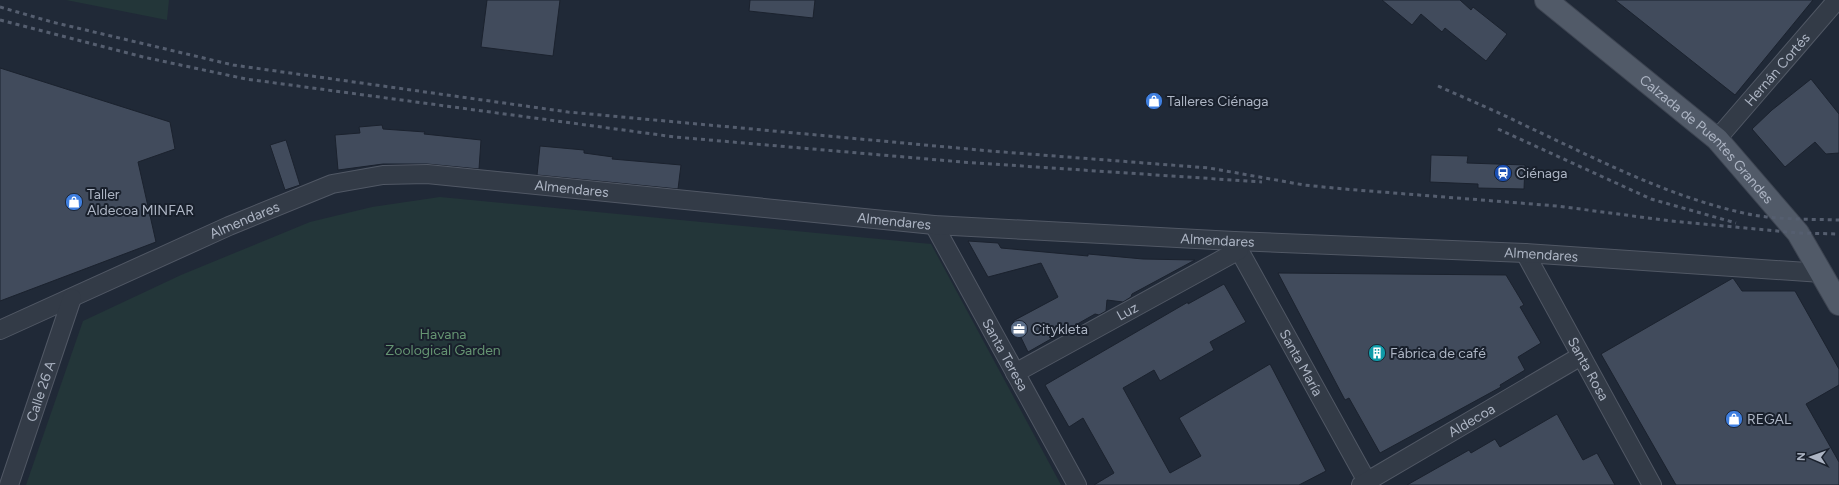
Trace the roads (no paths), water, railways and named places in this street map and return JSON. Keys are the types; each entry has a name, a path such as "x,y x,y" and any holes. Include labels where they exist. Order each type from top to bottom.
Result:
{"main road":[{"name":"Calzada de Puentes Grandes","path":"1546,0 1717,139 1798,232 1839,304"}],"street":[{"name":"Hernán Cortés","path":"1717,139 1837,0"},
{"name":"Almendares","path":"0,330 228,226 332,184 383,175 426,174 934,225 1237,246 1525,253 1822,273"},
{"name":"Santa Teresa","path":"934,225 1077,485"},
{"name":"Luz","path":"1015,373 1237,246"},
{"name":"Santa María","path":"1237,246 1366,484"},
{"name":"Santa Rosa","path":"1525,253 1652,485"},
{"name":"Calle 26 A","path":"9,485 72,298"},
{"name":"Aldecoa","path":"1366,484 1581,356"}],"railway":[{"path":"0,7 52,22 233,65 568,112 990,151 1209,168 1304,185 1557,206 1671,221 1798,233 1839,234"},
{"path":"0,20 143,57 246,79 675,137 962,162 1262,182"},
{"path":"1438,86 1633,176 1690,198 1718,207 1759,216 1794,219 1839,220"},
{"path":"1498,129 1651,199 1736,223"}],"place":[{"name":"Talleres Ciénaga","path":"1154,101"},
{"name":"Ciénaga","path":"1503,173"},
{"name":"Taller Aldecoa MINFAR","path":"74,202"},
{"name":"Citykleta","path":"1019,329"},
{"name":"Fábrica de café","path":"1377,353"},
{"name":"REGAL","path":"1734,419"}],"park label":[{"name":"Havana Zoological Garden","path":"443,342"}]}
